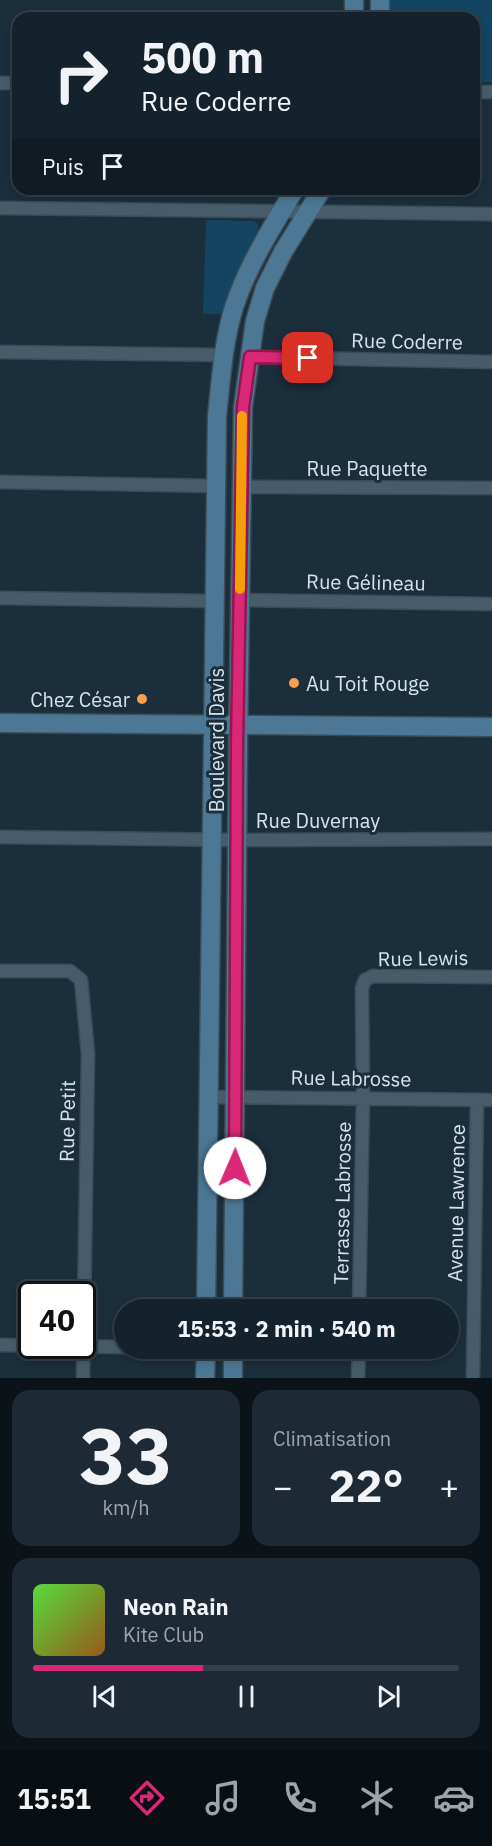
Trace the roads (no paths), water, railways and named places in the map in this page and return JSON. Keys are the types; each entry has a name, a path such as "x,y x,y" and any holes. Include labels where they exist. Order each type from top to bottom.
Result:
{"street":[{"name":"Boulevard Davis","path":"206,1299 217,416 223,355 234,308 258,251 292,195"},
{"name":"Boulevard Davis","path":"233,1299 243,407 255,321 265,288 283,252 318,195"},
{"path":"0,208 492,214"},
{"path":"0,352 223,355"},
{"name":"Rue Coderre","path":"250,357 492,363"},
{"path":"0,482 216,486"},
{"name":"Rue Paquette","path":"242,487 492,488"},
{"path":"0,598 215,601"},
{"name":"Rue Gélineau","path":"240,600 492,604"},
{"path":"215,630 239,630"},
{"path":"0,723 492,727"},
{"name":"Rue Duvernay","path":"0,837 211,840 492,839"},
{"name":"Rue Petit","path":"0,972 70,972 81,980 88,1053 85,1281"},
{"name":"Rue Lewis","path":"363,1098 362,988 365,980 373,976 492,977"},
{"name":"Rue Labrosse","path":"209,1097 492,1100"},
{"name":"Terrasse Labrosse","path":"359,1299 363,1098"},
{"name":"Avenue Lawrence","path":"473,1378 477,1100"},
{"path":"0,1346 18,1346"},
{"path":"96,1346 114,1347"},
{"name":"Rue Petit","path":"83,1378 84,1359"},
{"path":"205,1378 206,1359"},
{"path":"232,1378 233,1359"},
{"path":"358,1378 359,1359"}],"place":[{"name":"Au Toit Rouge","path":"294,683"},
{"name":"Chez César","path":"142,699"}]}
